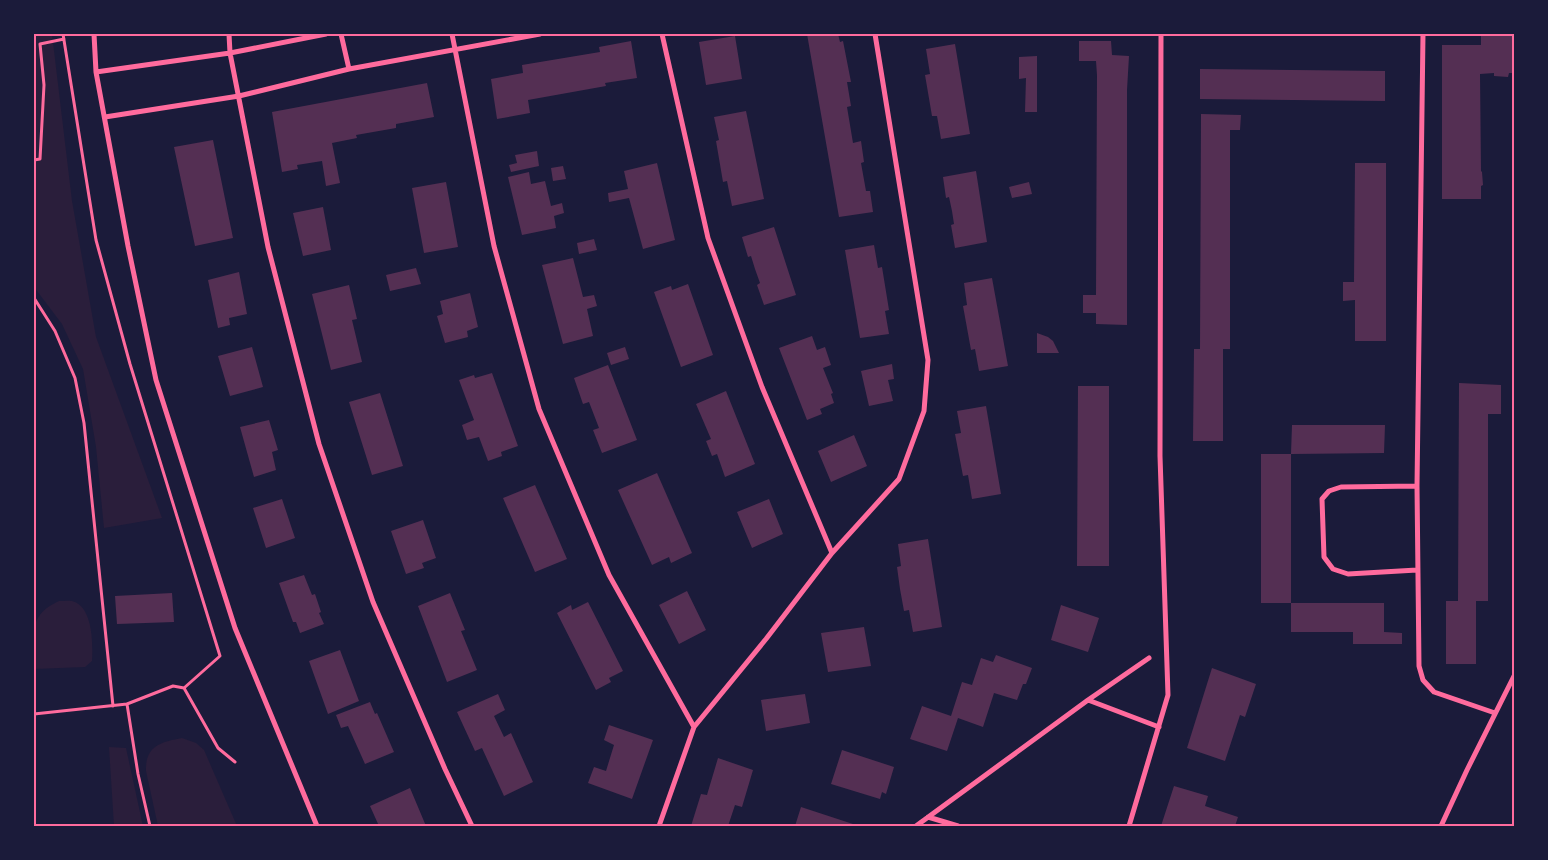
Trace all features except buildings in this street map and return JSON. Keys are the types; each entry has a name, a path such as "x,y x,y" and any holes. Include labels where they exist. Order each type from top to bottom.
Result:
{"street":[{"path":"94,34 96,72 128,246 156,380 235,628 317,826"},
{"path":"229,34 230,53 268,247 319,444 373,602 445,769 472,826"},
{"path":"96,72 230,53 326,34"},
{"path":"341,34 349,70"},
{"path":"452,34 494,246 539,409 609,575 694,727"},
{"path":"105,117 239,96 349,70 540,34"},
{"path":"662,34 708,238 762,387 832,553"},
{"path":"659,826 694,727 766,639 832,553 899,479 924,411 928,360 874,34"},
{"path":"1129,826 1168,696 1168,642 1160,456 1161,34"},
{"path":"1423,34 1417,486 1419,666 1422,680 1434,692 1495,713"},
{"path":"1417,486 1341,487 1330,491 1322,500 1324,557 1333,569 1348,574 1418,570"},
{"path":"916,826 1088,700 1149,658"},
{"path":"1441,826 1514,676"},
{"path":"1088,700 1159,727"},
{"path":"928,817 958,826"}],"path":[{"path":"34,160 40,159 44,86 40,44 64,39"},
{"path":"34,298 56,332 75,378 84,423 113,706"},
{"path":"34,714 127,704 173,686 184,688 218,748 235,762"},
{"path":"127,704 138,774 150,826"}],"shaded area":[{"path":"34,34 52,34 72,201 96,337 162,518 104,528 96,447 83,369 62,324 34,287"},
{"path":"59,601 75,602 85,612 91,628 92,661 85,667 34,669 34,629 41,613"},
{"path":"182,738 196,743 204,750 237,826 158,826 146,763 151,751 156,747 167,741"},
{"path":"109,747 126,748 143,826 114,826"}]}
